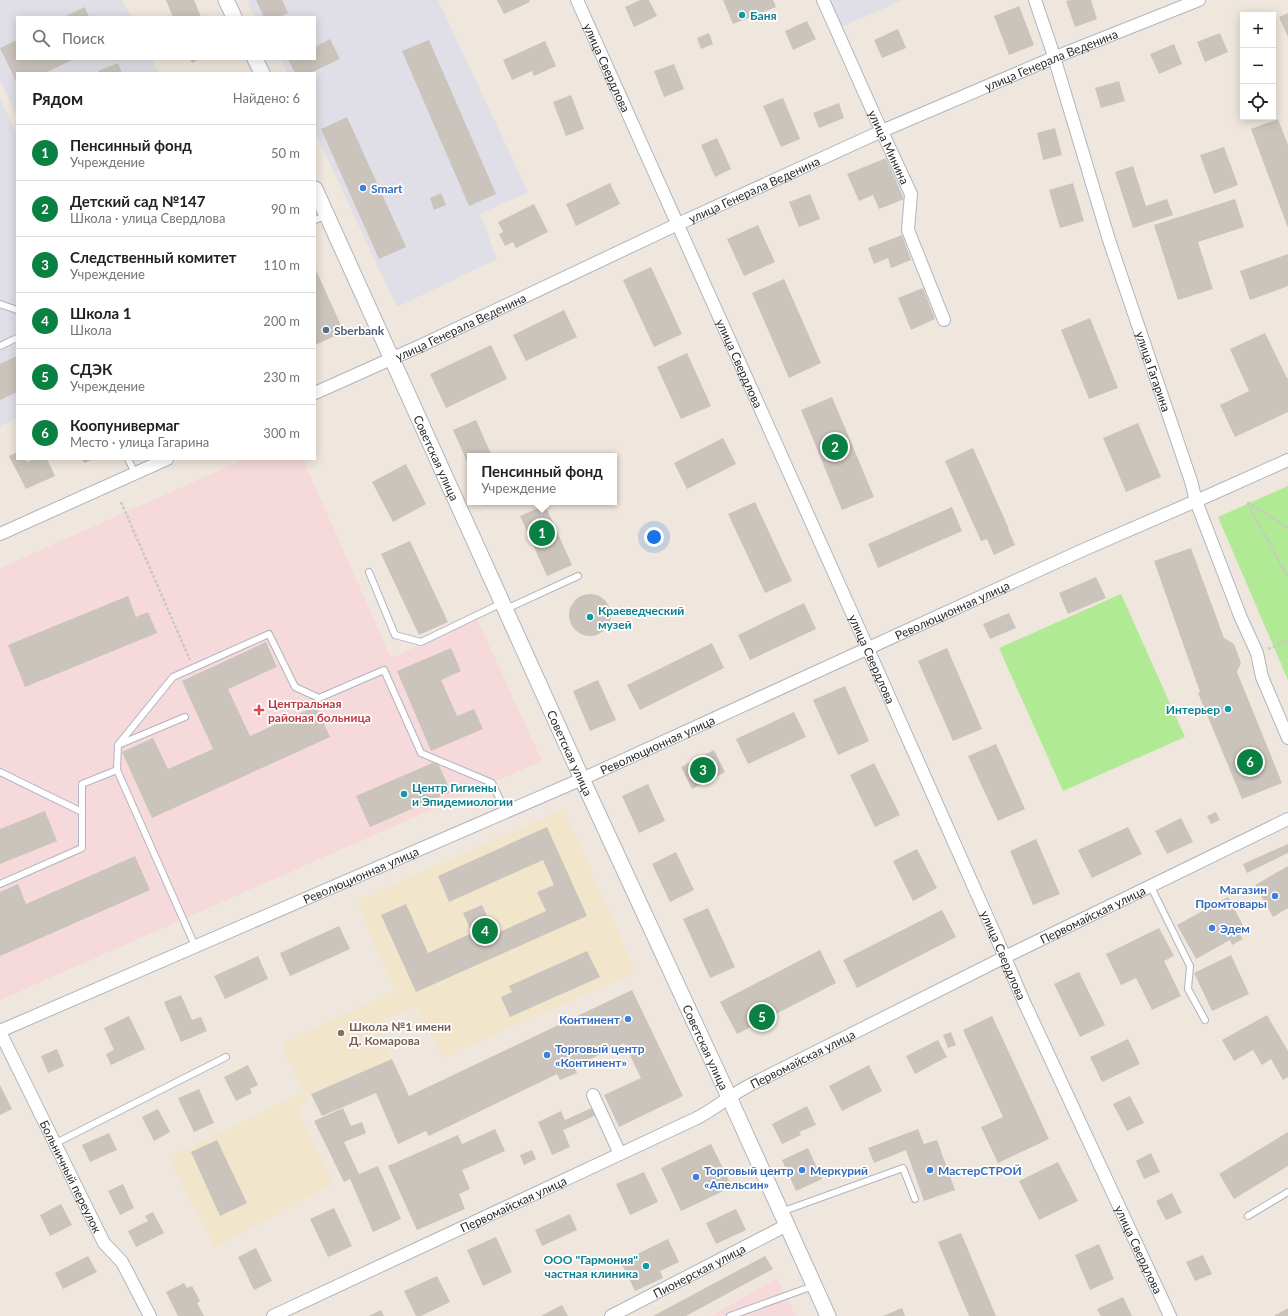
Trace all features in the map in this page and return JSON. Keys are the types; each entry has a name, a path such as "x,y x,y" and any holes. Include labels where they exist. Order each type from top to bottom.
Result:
{"street":[{"path":"226,0 234,16"},
{"name":"улица Свердлова","path":"577,0 868,648 1024,1002 1170,1316"},
{"name":"улица Минина","path":"823,0 911,194 908,230 944,320"},
{"name":"улица Гагарина","path":"1035,0 1109,240 1192,482 1196,501 1241,618 1257,653 1262,677 1288,738"},
{"name":"улица Генерала Веденина","path":"316,393 882,131 1054,58 1199,0"},
{"path":"256,60 262,72"},
{"name":"Советская улица","path":"316,194 321,217 392,358 582,779 729,1097 828,1316"},
{"path":"0,534 165,460"},
{"name":"Революционная улица","path":"0,1031 582,779 1076,553 1288,460"},
{"name":"Первомайская улица","path":"273,1316 696,1118 759,1080 1005,957 1288,820"},
{"name":"Больничный переулок","path":"0,1031 104,1243 122,1262 150,1316"},
{"path":"593,1095 620,1154"},
{"name":"Пионерская улица","path":"611,1316 784,1218"}],"lane":[{"path":"0,304 16,310"},
{"path":"0,346 16,338"},
{"path":"128,460 135,473"},
{"path":"369,572 395,635 421,642 578,576"},
{"path":"195,946 117,770 118,745 173,677 269,634 295,687 319,698 384,670 421,753 492,783 506,812"},
{"path":"118,745 185,717"},
{"path":"0,884 82,848 82,784 117,770"},
{"path":"0,772 82,812"},
{"path":"1151,886 1190,966 1188,988 1205,1020"},
{"path":"56,1143 226,1057"},
{"path":"784,1218 903,1168 915,1199"},
{"path":"1248,1216 1288,1192"},
{"path":"730,1316 815,1286"}],"path":[{"path":"121,502 193,668"},
{"path":"1288,528 1247,502 1288,578"},
{"path":"1257,653 1288,641"}],"shaded area":[{"path":"0,0 122,0 130,16 16,16 16,60 152,60 158,72 16,72 16,114 0,80"},
{"path":"247,0 438,0 528,192 480,214 497,259 397,307 316,134 316,72 287,72 281,60 316,60 316,16 256,16 250,9"},
{"path":"829,0 903,0 841,27"},
{"path":"0,98 16,133 16,418 0,426"},
{"name":"Центральная районая больница","path":"243,460 303,460 391,658 477,619 542,761 0,1000 0,568"},
{"name":"Школа №1 имени Д. Комарова","path":"564,809 636,972 443,1058 416,1007 376,1024 392,1059 311,1094 299,1112 333,1184 215,1247 169,1158 303,1092 281,1043 395,991 356,901"},
{"path":"777,1278 796,1316 711,1316"}],"green space":[{"path":"1288,486 1288,680 1218,517"},
{"path":"1121,594 1185,737 1063,791 999,648"}],"building":[{"path":"166,0 194,0 201,16 173,16"},
{"path":"256,0 282,0 288,13 281,16 264,16"},
{"path":"497,0 529,0 530,2 504,14"},
{"path":"640,0 649,0 657,16 634,27 625,7"},
{"name":"Баня","path":"723,0 773,0 776,7 733,24"},
{"path":"1091,0 1097,19 1075,27 1066,1"},
{"path":"1019,6 1034,45 1009,55 994,16"},
{"path":"85,7 89,16 66,16"},
{"path":"1288,13 1288,37 1279,17"},
{"path":"807,21 816,39 793,50 785,31"},
{"path":"898,29 906,48 882,58 874,40"},
{"path":"709,33 713,44 701,49 697,38"},
{"path":"1220,33 1228,52 1205,62 1197,42"},
{"path":"330,39 340,59 312,72 294,72 288,60 316,60 316,46"},
{"path":"16,40 16,60 72,60 47,72 16,72 16,81 0,48"},
{"path":"429,40 496,194 469,206 402,51"},
{"path":"545,41 556,66 534,76 532,71 512,80 503,60"},
{"path":"1174,44 1182,64 1159,74 1150,54"},
{"path":"190,60 198,60 192,63"},
{"path":"118,63 122,72 98,72"},
{"path":"674,64 684,89 664,97 654,71"},
{"path":"1119,81 1125,101 1101,108 1095,88"},
{"path":"571,95 584,129 566,136 553,102"},
{"path":"783,98 800,139 781,147 763,106"},
{"path":"839,103 844,118 819,128 813,113"},
{"name":"Smart","path":"347,117 406,247 379,259 321,129"},
{"path":"1278,119 1288,145 1288,228 1251,129"},
{"path":"1055,128 1062,155 1043,160 1037,133"},
{"path":"717,138 731,169 715,177 701,145"},
{"path":"1224,147 1238,185 1214,194 1200,155"},
{"path":"886,158 904,199 879,209 873,195 859,201 847,174"},
{"path":"1133,166 1146,206 1167,199 1173,215 1133,228 1115,172"},
{"path":"610,183 620,204 576,226 566,204"},
{"path":"1073,183 1084,221 1060,228 1049,190"},
{"path":"441,193 446,205 434,210 430,198"},
{"path":"810,194 820,219 799,227 789,202"},
{"path":"1235,199 1244,227 1198,242 1213,289 1178,300 1154,225"},
{"path":"534,204 548,232 516,248 513,242 505,246 499,234 503,232 498,222"},
{"path":"758,225 775,262 744,276 727,239"},
{"path":"902,235 911,260 891,268 888,258 874,264 868,248"},
{"path":"1288,254 1288,286 1250,300 1240,271"},
{"path":"651,267 682,334 654,347 623,280"},
{"path":"316,270 344,332 316,345"},
{"path":"784,279 821,363 789,378 752,293"},
{"path":"923,288 935,319 911,330 898,298"},
{"path":"564,310 577,337 526,361 513,335"},
{"path":"1090,318 1118,388 1089,399 1061,330"},
{"path":"1265,333 1288,378 1288,412 1235,437 1220,405 1249,391 1230,349"},
{"path":"491,345 507,379 446,408 430,374"},
{"path":"687,353 711,406 681,419 657,367"},
{"path":"16,356 16,392 0,400 0,364"},
{"path":"832,397 874,497 842,510 801,410"},
{"path":"476,420 491,453 467,453 467,461 453,430"},
{"path":"1138,423 1161,477 1126,492 1103,438"},
{"path":"723,438 736,464 687,489 674,463"},
{"path":"973,448 1015,545 994,555 987,539 981,541 945,461"},
{"path":"16,452 16,460 26,460 27,462 32,460 47,460 55,476 26,489 9,456"},
{"path":"82,460 92,460 84,463"},
{"path":"406,464 426,504 393,522 372,482"},
{"path":"755,502 792,581 765,593 728,514"},
{"path":"545,505 572,565 547,576 520,516"},
{"path":"952,507 962,531 878,568 868,544"},
{"path":"410,541 448,622 419,635 381,554"},
{"path":"1191,548 1224,638 1234,644 1241,663 1237,672 1282,783 1242,799 1198,693 1200,692 1154,561"},
{"path":"1096,577 1106,598 1068,614 1059,593"},
{"name":"Краеведческий музей","path":"586,594 594,594 602,597 608,603 611,615 608,627 602,633 594,636 586,636 578,633 572,627 569,619 569,611 572,603 578,597"},
{"path":"128,596 136,617 148,612 157,633 25,687 8,645"},
{"path":"804,603 816,629 750,660 738,635"},
{"path":"1009,613 1016,628 990,639 983,624"},
{"path":"266,642 277,667 228,689 250,736 316,706 330,737 152,818 122,752 153,738 168,769 213,749 182,681"},
{"path":"712,643 724,668 640,710 627,685"},
{"path":"451,648 461,671 441,680 457,716 474,709 483,729 431,751 397,671"},
{"path":"947,648 982,729 953,741 918,661"},
{"path":"598,680 616,720 590,731 573,691"},
{"path":"845,686 869,741 838,755 813,700"},
{"path":"794,712 806,737 748,764 736,739"},
{"path":"996,744 1025,809 998,821 968,756"},
{"path":"714,750 725,772 692,789 681,767"},
{"name":"Центр Гигиены и Эпидемиологии","path":"437,761 451,792 370,827 356,796"},
{"path":"874,763 900,815 875,827 850,775"},
{"path":"648,784 665,821 639,833 622,796"},
{"path":"45,811 57,841 0,864 0,829"},
{"path":"1216,812 1220,820 1211,824 1207,816"},
{"path":"1181,818 1193,842 1167,854 1155,831"},
{"path":"547,827 587,916 416,992 381,915 406,904 428,953 472,933 463,913 482,905 495,934 546,911 537,892 554,885 543,860 449,902 438,876"},
{"path":"1128,827 1142,854 1092,878 1078,850"},
{"path":"1036,839 1060,894 1033,905 1010,851"},
{"path":"1288,844 1288,853 1247,873 1243,864"},
{"path":"917,849 937,888 913,901 893,861"},
{"path":"676,852 694,890 670,902 652,864"},
{"path":"135,856 150,890 0,956 0,892 18,884 26,904"},
{"name":"Магазин Промтовары","path":"1288,866 1288,908 1273,917 1255,885"},
{"name":"Эдем","path":"1228,897 1246,931 1240,935 1243,939 1232,945 1230,940 1196,959 1177,925"},
{"path":"708,908 735,967 710,978 683,919"},
{"path":"942,910 956,937 857,988 843,960"},
{"path":"339,926 350,949 290,976 280,953"},
{"path":"1159,928 1174,956 1164,961 1181,996 1152,1010 1136,978 1121,985 1106,954"},
{"path":"820,950 836,983 737,1034 720,1002"},
{"path":"587,951 600,977 510,1017 501,997 512,992 509,986"},
{"path":"1231,955 1249,994 1212,1011 1194,973"},
{"path":"258,956 268,979 225,999 214,976"},
{"path":"1079,972 1105,1025 1080,1037 1054,984"},
{"name":"Торговый центр «Континент»","path":"632,990 683,1096 619,1127 604,1095 641,1078 624,1043 574,1067 577,1073 560,1080 557,1074 429,1136 426,1131 398,1144 376,1093 322,1116 311,1094 392,1059 409,1096"},
{"path":"181,995 192,1020 201,1017 207,1031 181,1042 164,1002"},
{"path":"1267,1015 1288,1051 1288,1077 1283,1080 1271,1059 1262,1065 1253,1050 1234,1061 1222,1040"},
{"path":"129,1016 145,1049 111,1065 106,1054 114,1050 104,1028"},
{"path":"992,1016 1049,1139 998,1163 981,1127 1003,1117 963,1030"},
{"path":"951,1032 956,1045 948,1048 943,1035"},
{"path":"1128,1039 1140,1064 1102,1082 1090,1057"},
{"path":"938,1040 947,1057 915,1074 906,1056"},
{"path":"57,1049 64,1066 48,1073 41,1056"},
{"path":"248,1065 258,1085 250,1089 252,1093 236,1101 224,1077"},
{"path":"869,1065 882,1091 842,1111 829,1086"},
{"path":"0,1085 12,1109 0,1115"},
{"path":"199,1089 214,1123 194,1132 178,1098"},
{"path":"1130,1096 1144,1123 1127,1131 1113,1104"},
{"path":"596,1106 599,1114 563,1130 570,1147 552,1155 538,1122 561,1111 565,1120"},
{"path":"807,1106 816,1125 799,1132 801,1135 782,1144 772,1124"},
{"path":"343,1108 351,1126 362,1122 366,1133 344,1142 359,1174 378,1166 401,1219 373,1232 350,1179 344,1182 314,1121"},
{"path":"158,1109 170,1132 154,1141 142,1117"},
{"path":"495,1129 505,1151 462,1170 470,1189 459,1194 465,1209 417,1230 388,1166 458,1135 462,1144"},
{"name":"МастерСТРОЙ","path":"918,1129 924,1144 937,1140 955,1190 924,1201 906,1150 874,1163 868,1148"},
{"path":"1288,1132 1288,1166 1234,1199 1219,1174"},
{"path":"109,1133 117,1150 90,1162 82,1145"},
{"path":"217,1140 247,1203 220,1216 191,1152"},
{"name":"Торговый центр «Апельсин»","path":"711,1144 732,1187 681,1211 661,1168"},
{"name":"Меркурий","path":"808,1148 822,1179 796,1191 782,1160"},
{"path":"532,1150 536,1159 524,1165 520,1155"},
{"path":"1151,1153 1160,1172 1144,1179 1136,1161"},
{"path":"1058,1162 1078,1201 1039,1220 1019,1181"},
{"path":"644,1172 658,1202 630,1215 616,1184"},
{"path":"123,1184 134,1208 120,1215 108,1191"},
{"path":"1172,1193 1182,1213 1166,1220 1156,1201"},
{"path":"61,1204 72,1225 50,1236 40,1215"},
{"path":"334,1208 352,1246 328,1257 310,1219"},
{"path":"736,1209 746,1230 716,1244 706,1223"},
{"path":"153,1212 164,1233 136,1247 128,1231 148,1221 145,1216"},
{"path":"570,1214 577,1230 542,1246 535,1230"},
{"path":"961,1233 996,1316 969,1316 938,1242"},
{"path":"496,1237 512,1272 483,1286 467,1250"},
{"name":"ООО \"Гармония\" частная клиника","path":"668,1239 679,1262 660,1271 663,1278 635,1291 621,1262"},
{"path":"1099,1244 1114,1279 1090,1290 1075,1255"},
{"path":"256,1248 272,1281 254,1290 238,1257"},
{"path":"1203,1255 1212,1274 1195,1281 1186,1262"},
{"path":"88,1256 97,1272 63,1289 55,1273"},
{"path":"765,1256 773,1269 686,1316 653,1316"},
{"path":"437,1276 450,1302 421,1316 416,1316 404,1291"},
{"path":"184,1283 187,1288 192,1286 200,1301 197,1303 204,1316 178,1316 166,1292"},
{"path":"1123,1297 1132,1316 1101,1316 1097,1309"},
{"path":"562,1305 568,1316 541,1316"},
{"path":"902,1308 905,1316 883,1316"},
{"path":"1288,1308 1288,1316 1274,1316"},
{"path":"381,1310 384,1316 369,1316"}],"place":[{"name":"Баня","path":"742,15"},
{"name":"Smart","path":"363,188"},
{"name":"Sberbank","path":"326,330"},
{"name":"Детский сад №147","path":"835,447"},
{"name":"Пенсинный фонд","path":"542,533"},
{"name":"Краеведческий музей","path":"590,617"},
{"name":"Интерьер","path":"1228,709"},
{"name":"Центральная районая больница","path":"259,710"},
{"name":"Коопунивермаг","path":"1250,762"},
{"name":"Следственный комитет","path":"703,770"},
{"name":"Центр Гигиены и Эпидемиологии","path":"404,794"},
{"name":"Магазин Промтовары","path":"1275,896"},
{"name":"Эдем","path":"1212,928"},
{"name":"Школа 1","path":"485,931"},
{"name":"СДЭК","path":"762,1017"},
{"name":"Континент","path":"628,1019"},
{"name":"Школа №1 имени Д. Комарова","path":"341,1033"},
{"name":"Торговый центр «Континент»","path":"547,1055"},
{"name":"Меркурий","path":"802,1170"},
{"name":"МастерСТРОЙ","path":"930,1170"},
{"name":"Торговый центр «Апельсин»","path":"696,1177"},
{"name":"ООО \"Гармония\" частная клиника","path":"646,1266"}]}
